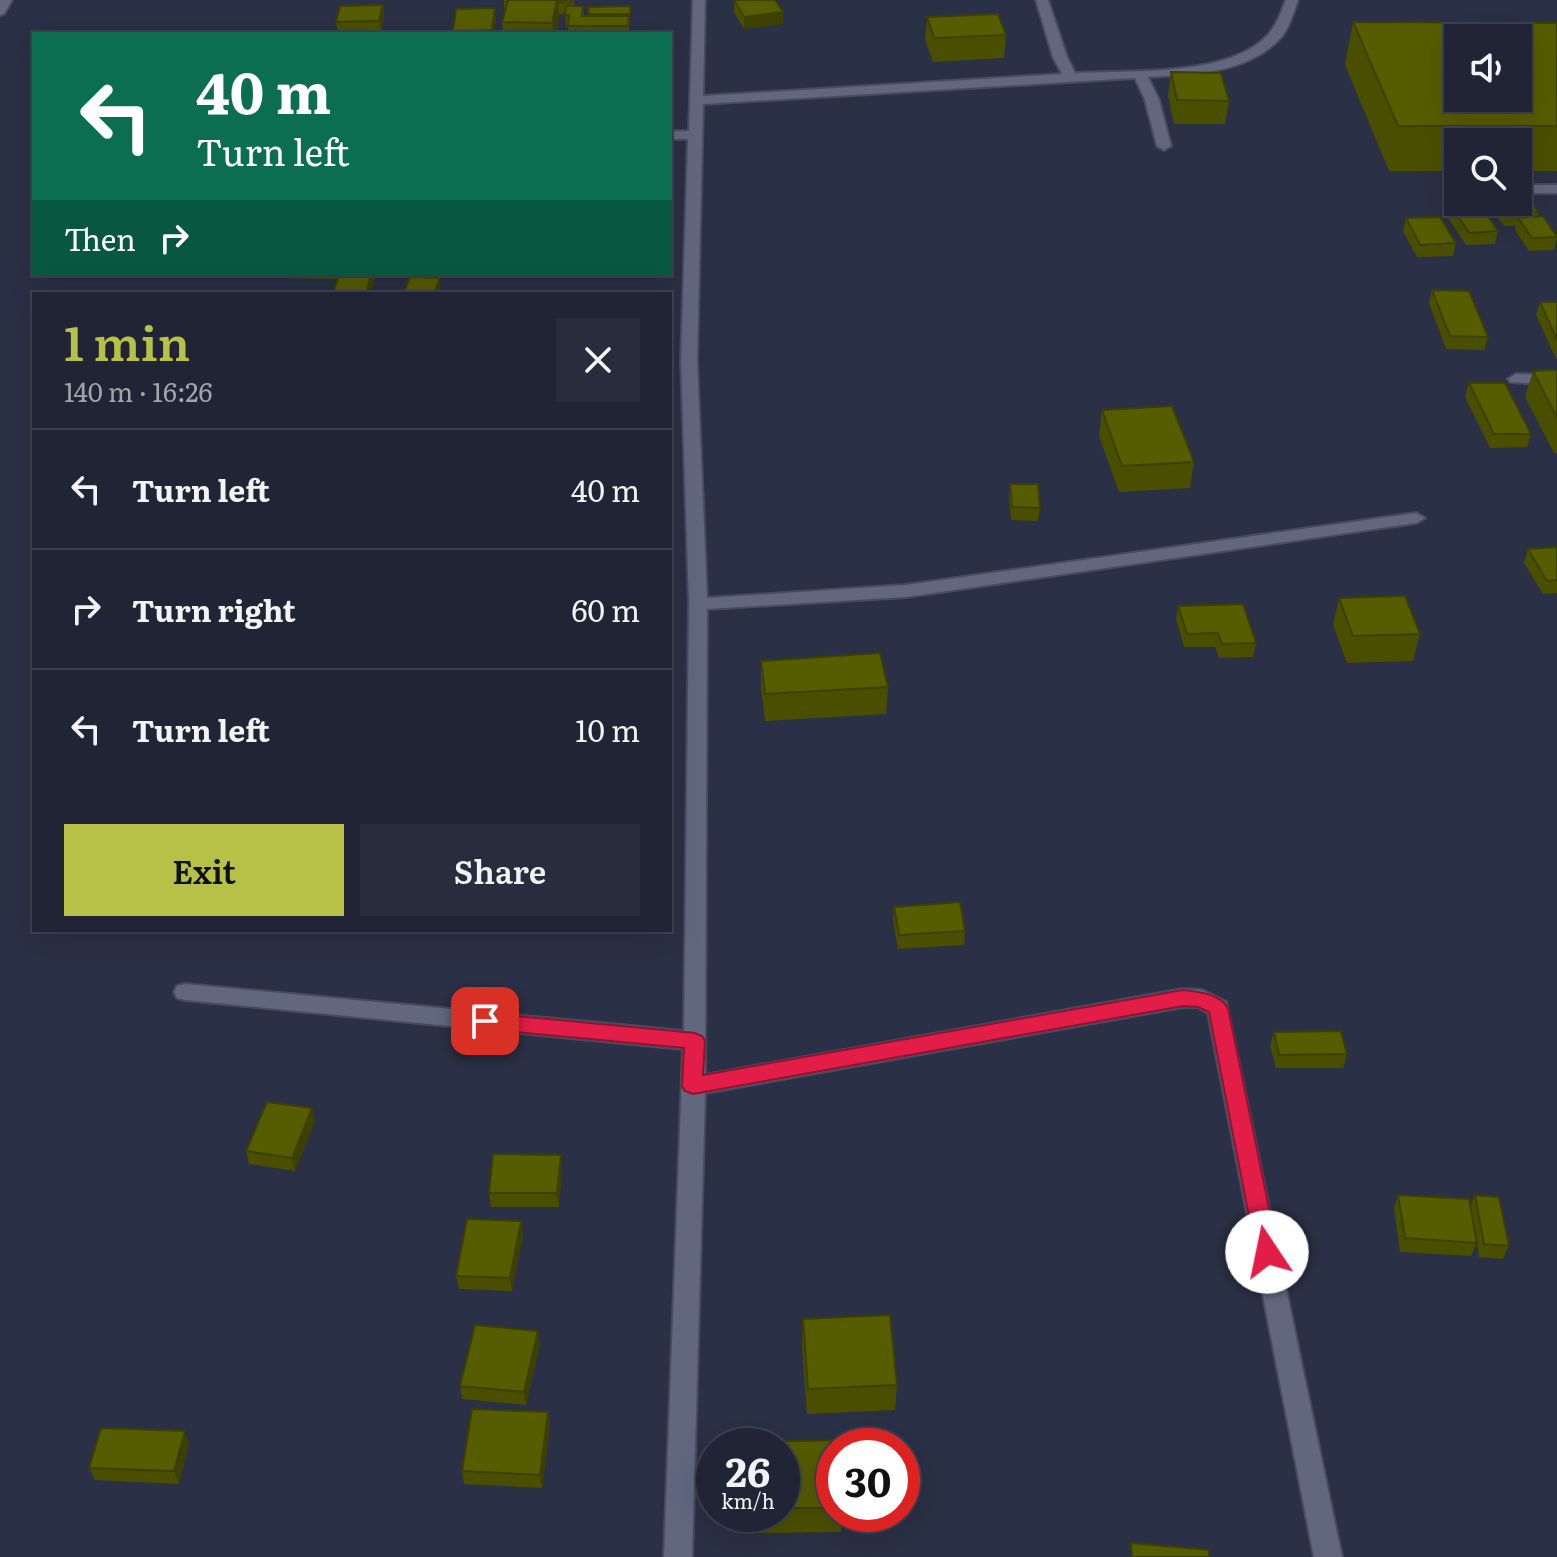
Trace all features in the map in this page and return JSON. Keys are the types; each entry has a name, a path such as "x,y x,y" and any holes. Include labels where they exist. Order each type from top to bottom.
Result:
{"street":[{"path":"0,11 6,0"},
{"path":"678,1557 695,1041 698,604 679,362 695,135 699,0"},
{"path":"1042,0 1071,78"},
{"path":"694,101 1210,69 1249,56 1278,32 1292,0"},
{"path":"1140,74 1152,100 1164,146"},
{"path":"672,135 695,135"},
{"path":"1532,189 1557,189"},
{"path":"1516,379 1557,380"},
{"path":"698,604 906,591 1416,518"},
{"path":"185,992 695,1041"},
{"path":"693,1086 1183,998 1202,999 1218,1008 1328,1557"}],"building":[{"path":"508,0 557,0 552,23 502,22"},
{"path":"734,0 775,0 783,12 744,17"},
{"path":"383,5 379,21 336,22 340,6"},
{"path":"566,6 583,6 582,16 629,16 628,26 568,26"},
{"path":"630,6 630,14 588,14 589,7"},
{"path":"495,8 492,30 453,31 456,9"},
{"path":"998,14 1006,35 934,38 927,17"},
{"path":"1353,22 1557,23 1557,126 1398,126"},
{"path":"1171,72 1221,73 1229,101 1177,100"},
{"path":"1458,216 1488,216 1498,231 1469,233"},
{"path":"1543,216 1557,237 1532,238 1518,218"},
{"path":"1440,217 1456,243 1420,245 1406,218"},
{"path":"338,276 370,276 366,292 334,292"},
{"path":"410,277 440,278 435,292 404,292"},
{"path":"1432,290 1469,291 1488,337 1450,336"},
{"path":"1540,302 1557,302 1557,340"},
{"path":"1557,370 1557,418 1533,371"},
{"path":"1469,383 1505,383 1531,434 1494,434"},
{"path":"1172,406 1194,462 1122,466 1102,410"},
{"path":"1010,484 1038,484 1040,508 1012,507"},
{"path":"1557,547 1557,580 1547,581 1528,549"},
{"path":"1405,596 1420,634 1353,636 1339,598"},
{"path":"1243,604 1256,643 1222,644 1218,633 1187,634 1178,606"},
{"path":"880,653 888,687 765,694 761,661"},
{"path":"960,902 965,931 899,935 894,907"},
{"path":"1341,1031 1347,1054 1279,1055 1274,1032"},
{"path":"267,1102 312,1108 292,1158 246,1151"},
{"path":"493,1154 561,1155 557,1193 489,1193"},
{"path":"1398,1195 1469,1199 1477,1243 1405,1238"},
{"path":"1475,1195 1499,1197 1509,1246 1484,1244"},
{"path":"467,1219 521,1221 510,1278 456,1276"},
{"path":"890,1315 897,1385 808,1389 803,1319"},
{"path":"475,1325 538,1331 524,1392 460,1386"},
{"path":"472,1409 548,1412 540,1475 462,1471"},
{"path":"101,1428 185,1431 174,1471 89,1468"},
{"path":"800,1441 816,1441 816,1508 800,1508"},
{"path":"1131,1543 1209,1550 1209,1557 1132,1557"}],"route":[{"path":"485,1021 695,1041 693,1086 1183,998 1202,999 1218,1008 1267,1252"}]}
